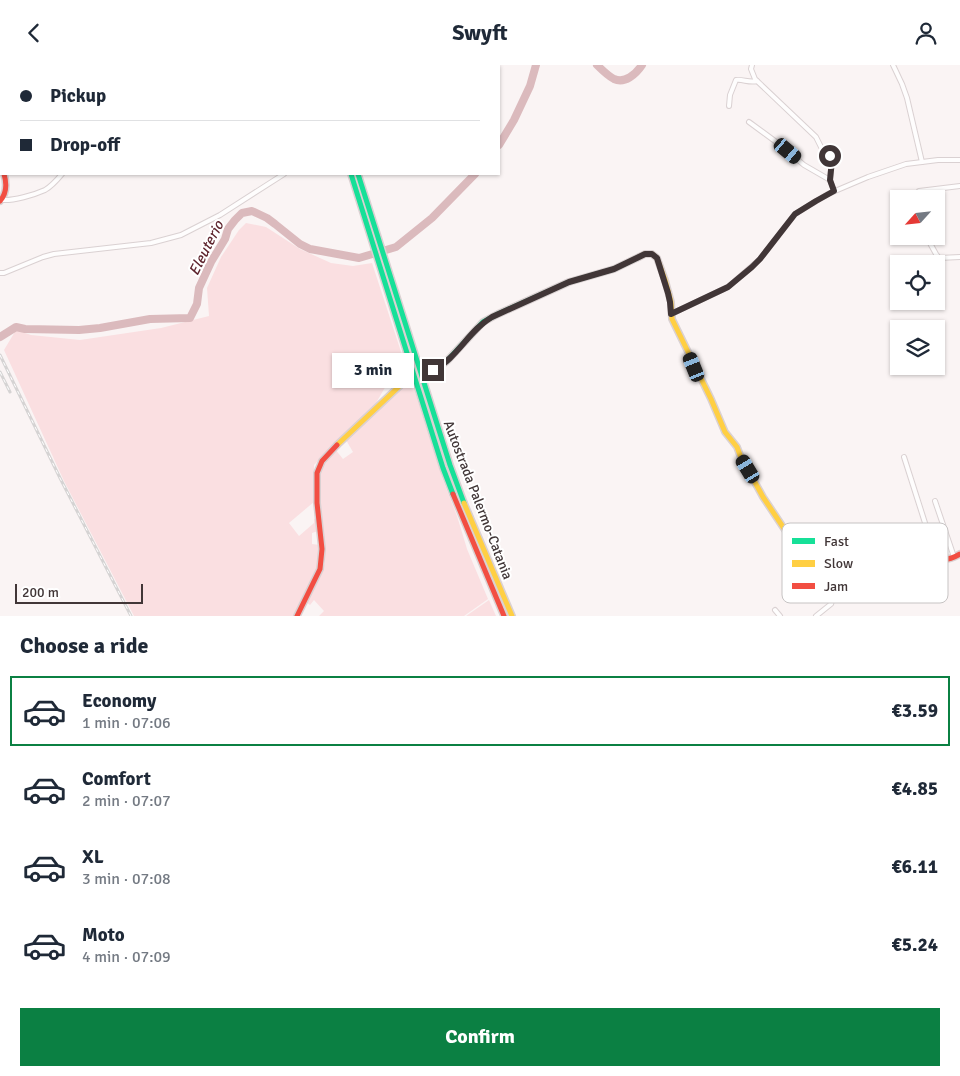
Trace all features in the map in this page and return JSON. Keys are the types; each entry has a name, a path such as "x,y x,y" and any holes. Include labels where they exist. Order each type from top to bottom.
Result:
{"main road":[{"path":"1,200 5,193 4,175"},
{"name":"Autostrada Palermo-Catania","path":"351,175 443,468 504,616"},
{"name":"Autostrada Palermo-Catania","path":"358,175 450,465 512,616"},
{"path":"430,370 439,367 447,361 483,322 498,314 569,282 614,269 645,254 652,254 657,258 666,286 672,319 725,432 737,447 763,497 782,526"},
{"path":"297,616 320,569 322,549 317,503 317,473 322,461 407,379"},
{"path":"948,560 960,554"}],"street":[{"path":"752,65 752,75 757,81 816,137 822,149 830,156 832,160 830,180 834,191"},
{"path":"893,65 907,98 922,162"},
{"path":"729,106 730,95 736,81 757,81"},
{"path":"749,122 804,165 830,180"},
{"path":"671,314 728,287 760,259 795,214 834,191 906,164 960,159"},
{"path":"1,200 24,197 45,190 61,175"},
{"path":"0,273 54,254 151,243 181,235 220,215 282,175"},
{"path":"927,190 960,186"},
{"path":"931,245 936,255 940,258 960,257"},
{"path":"904,457 925,523"},
{"path":"935,501 942,523"},
{"path":"948,539 954,557"},
{"path":"816,616 831,603"},
{"path":"775,610 780,616"}],"shaded area":[{"path":"246,223 266,227 300,249 331,263 353,266 372,263 408,373 404,376 398,370 376,403 314,465 315,501 289,523 299,536 317,518 318,531 312,533 312,544 320,545 320,557 317,571 294,616 134,616 64,481 4,350 16,330 31,335 80,340 161,328 209,316 207,288 221,257"},
{"path":"411,379 467,549 488,599 464,616 319,616 324,611 314,600 310,605 306,602 325,563 319,479 321,470 335,449 343,459 353,452 346,440"},
{"path":"489,600 496,616 466,616"}],"waterway":[{"name":"Eleuterio","path":"500,143 514,120 530,86 536,65"},
{"name":"Eleuterio","path":"597,65 614,79 618,80 630,77 642,65"},
{"name":"Eleuterio","path":"0,337 16,327 25,329 79,330 150,319 190,318 197,304 199,288 211,262 225,239 228,229 242,213 252,211 267,218 300,244 310,249 359,258 396,247 432,218 474,175"}],"tunnel":[{"path":"407,379 430,370"}],"railway":[{"path":"0,355 60,478 131,616"},
{"path":"0,372 10,392"}],"traffic: fast":[{"path":"351,175 443,468 453,494"},
{"path":"358,175 450,465 464,503"},
{"path":"430,370 439,367 447,361 483,322 569,282 614,269 639,257"}],"traffic: slow":[{"path":"639,257 645,254 652,254 657,258 671,302 672,319 725,432 737,447 763,497 782,526"},
{"path":"337,445 407,379"},
{"path":"464,503 512,616"}],"traffic: jam":[{"path":"0,201 6,188 4,175"},
{"path":"297,616 320,569 322,549 317,503 317,473 322,461 337,445"},
{"path":"453,494 504,616"},
{"path":"948,559 960,554"}],"route":[{"path":"433,370 447,361 483,322 492,317 569,282 614,269 645,254 652,254 657,258 665,280 671,314 728,287 760,259 795,214 834,191 830,180 832,160 830,156"}]}
